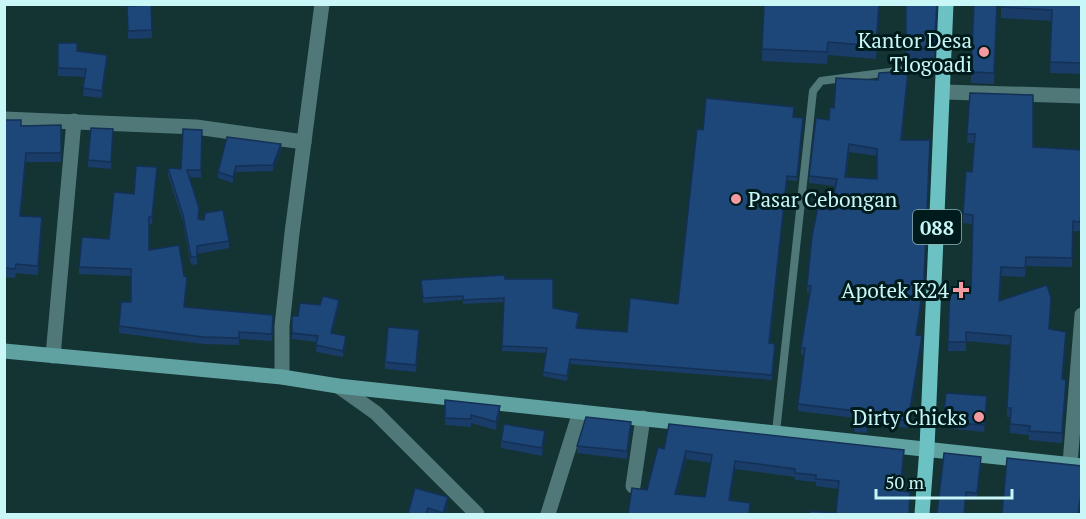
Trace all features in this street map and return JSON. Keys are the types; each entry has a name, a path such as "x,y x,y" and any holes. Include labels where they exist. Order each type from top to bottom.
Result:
{"main road":[{"name":"088","path":"927,448 946,4"},
{"path":"4,351 282,377 338,386 1076,465"},
{"path":"922,514 927,448"}],"street":[{"path":"282,377 284,346 282,326 322,4"},
{"path":"944,92 1082,96"},
{"path":"4,119 196,127 304,142"},
{"path":"53,356 74,121"},
{"path":"1076,465 1082,315"},
{"path":"338,386 376,413 477,514"},
{"path":"548,514 580,412"},
{"path":"633,486 643,418"}],"lane":[{"path":"776,432 813,91 821,81 944,65"}],"building":[{"path":"764,4 879,4 876,46 828,42 827,52 762,49"},
{"path":"906,4 937,4 934,49 906,48"},
{"name":"Kantor Desa Tlogoadi","path":"974,4 997,5 994,73 971,72"},
{"path":"1001,4 1082,4 1082,63 1050,62 1052,10 1001,7"},
{"path":"151,5 152,30 128,31 127,6"},
{"path":"58,43 77,43 77,51 107,55 102,91 83,88 86,69 58,68"},
{"path":"908,71 901,140 930,140 924,280 916,335 922,336 908,421 868,415 867,426 854,425 856,411 798,404 805,348 801,348 811,286 807,286 812,236 818,207 831,210 837,179 809,176 816,118 829,120 830,107 834,108 836,78 878,80 879,73","holes":["849,144 877,149 877,179 845,177"]},
{"path":"970,93 1033,95 1033,147 1082,150 1082,205 1080,222 1073,221 1072,258 1026,257 1025,268 1001,267 999,301 1047,285 1051,298 1049,329 1066,332 1062,379 1066,380 1062,433 1029,431 1030,426 1010,424 1011,408 1007,408 1011,336 966,332 966,342 948,342 950,289 971,290 973,215 963,214 966,171 972,172 975,134 967,134"},
{"name":"Pasar Cebongan","path":"706,98 794,107 793,117 803,118 797,177 787,176 769,343 775,344 772,375 570,359 567,376 543,372 547,348 502,346 504,298 463,300 463,296 423,298 421,280 505,275 505,279 553,279 553,308 579,313 576,328 627,332 630,298 678,304 697,129 703,130"},
{"path":"4,120 21,120 21,126 61,125 61,153 26,153 20,216 42,217 38,266 16,264 15,269 4,268"},
{"path":"91,128 113,129 111,162 88,160"},
{"path":"183,129 202,130 201,170 187,170 199,208 198,219 204,220 205,213 223,210 229,241 197,246 197,257 191,257 183,215 168,168 181,169"},
{"path":"227,137 281,144 273,165 236,166 233,177 218,172"},
{"path":"136,166 157,167 152,217 149,217 149,250 179,245 184,276 187,277 184,307 273,315 272,334 239,332 239,338 203,337 119,326 121,302 131,302 131,269 79,267 82,237 109,239 114,192 134,194"},
{"path":"323,296 339,300 331,333 346,336 343,351 316,345 318,336 292,333 292,316 298,316 300,303 320,305"},
{"path":"388,327 419,330 416,365 385,362"},
{"path":"946,393 987,396 984,425 954,423 955,413 944,412"},
{"path":"445,400 500,406 496,422 471,415 471,419 445,418"},
{"path":"586,417 631,422 627,451 577,446"},
{"path":"504,424 545,431 542,448 501,441"},
{"path":"669,424 904,450 900,491 910,492 909,514 810,514 810,511 836,513 839,481 816,479 816,475 795,473 795,469 735,461 729,500 750,503 749,514 628,514 632,488 647,490 658,447 664,449","holes":["686,451 712,455 705,497 675,494"]},
{"path":"944,453 981,457 977,493 966,492 964,514 937,514"},
{"path":"1007,458 1082,466 1082,488 1078,514 1002,514"},
{"path":"415,488 448,497 443,513 428,508 426,514 408,514"}],"place":[{"name":"Kantor Desa Tlogoadi","path":"984,52"},
{"name":"Pasar Cebongan","path":"736,199"},
{"name":"Apotek K24","path":"961,290"},
{"name":"Dirty Chicks","path":"979,417"}]}
